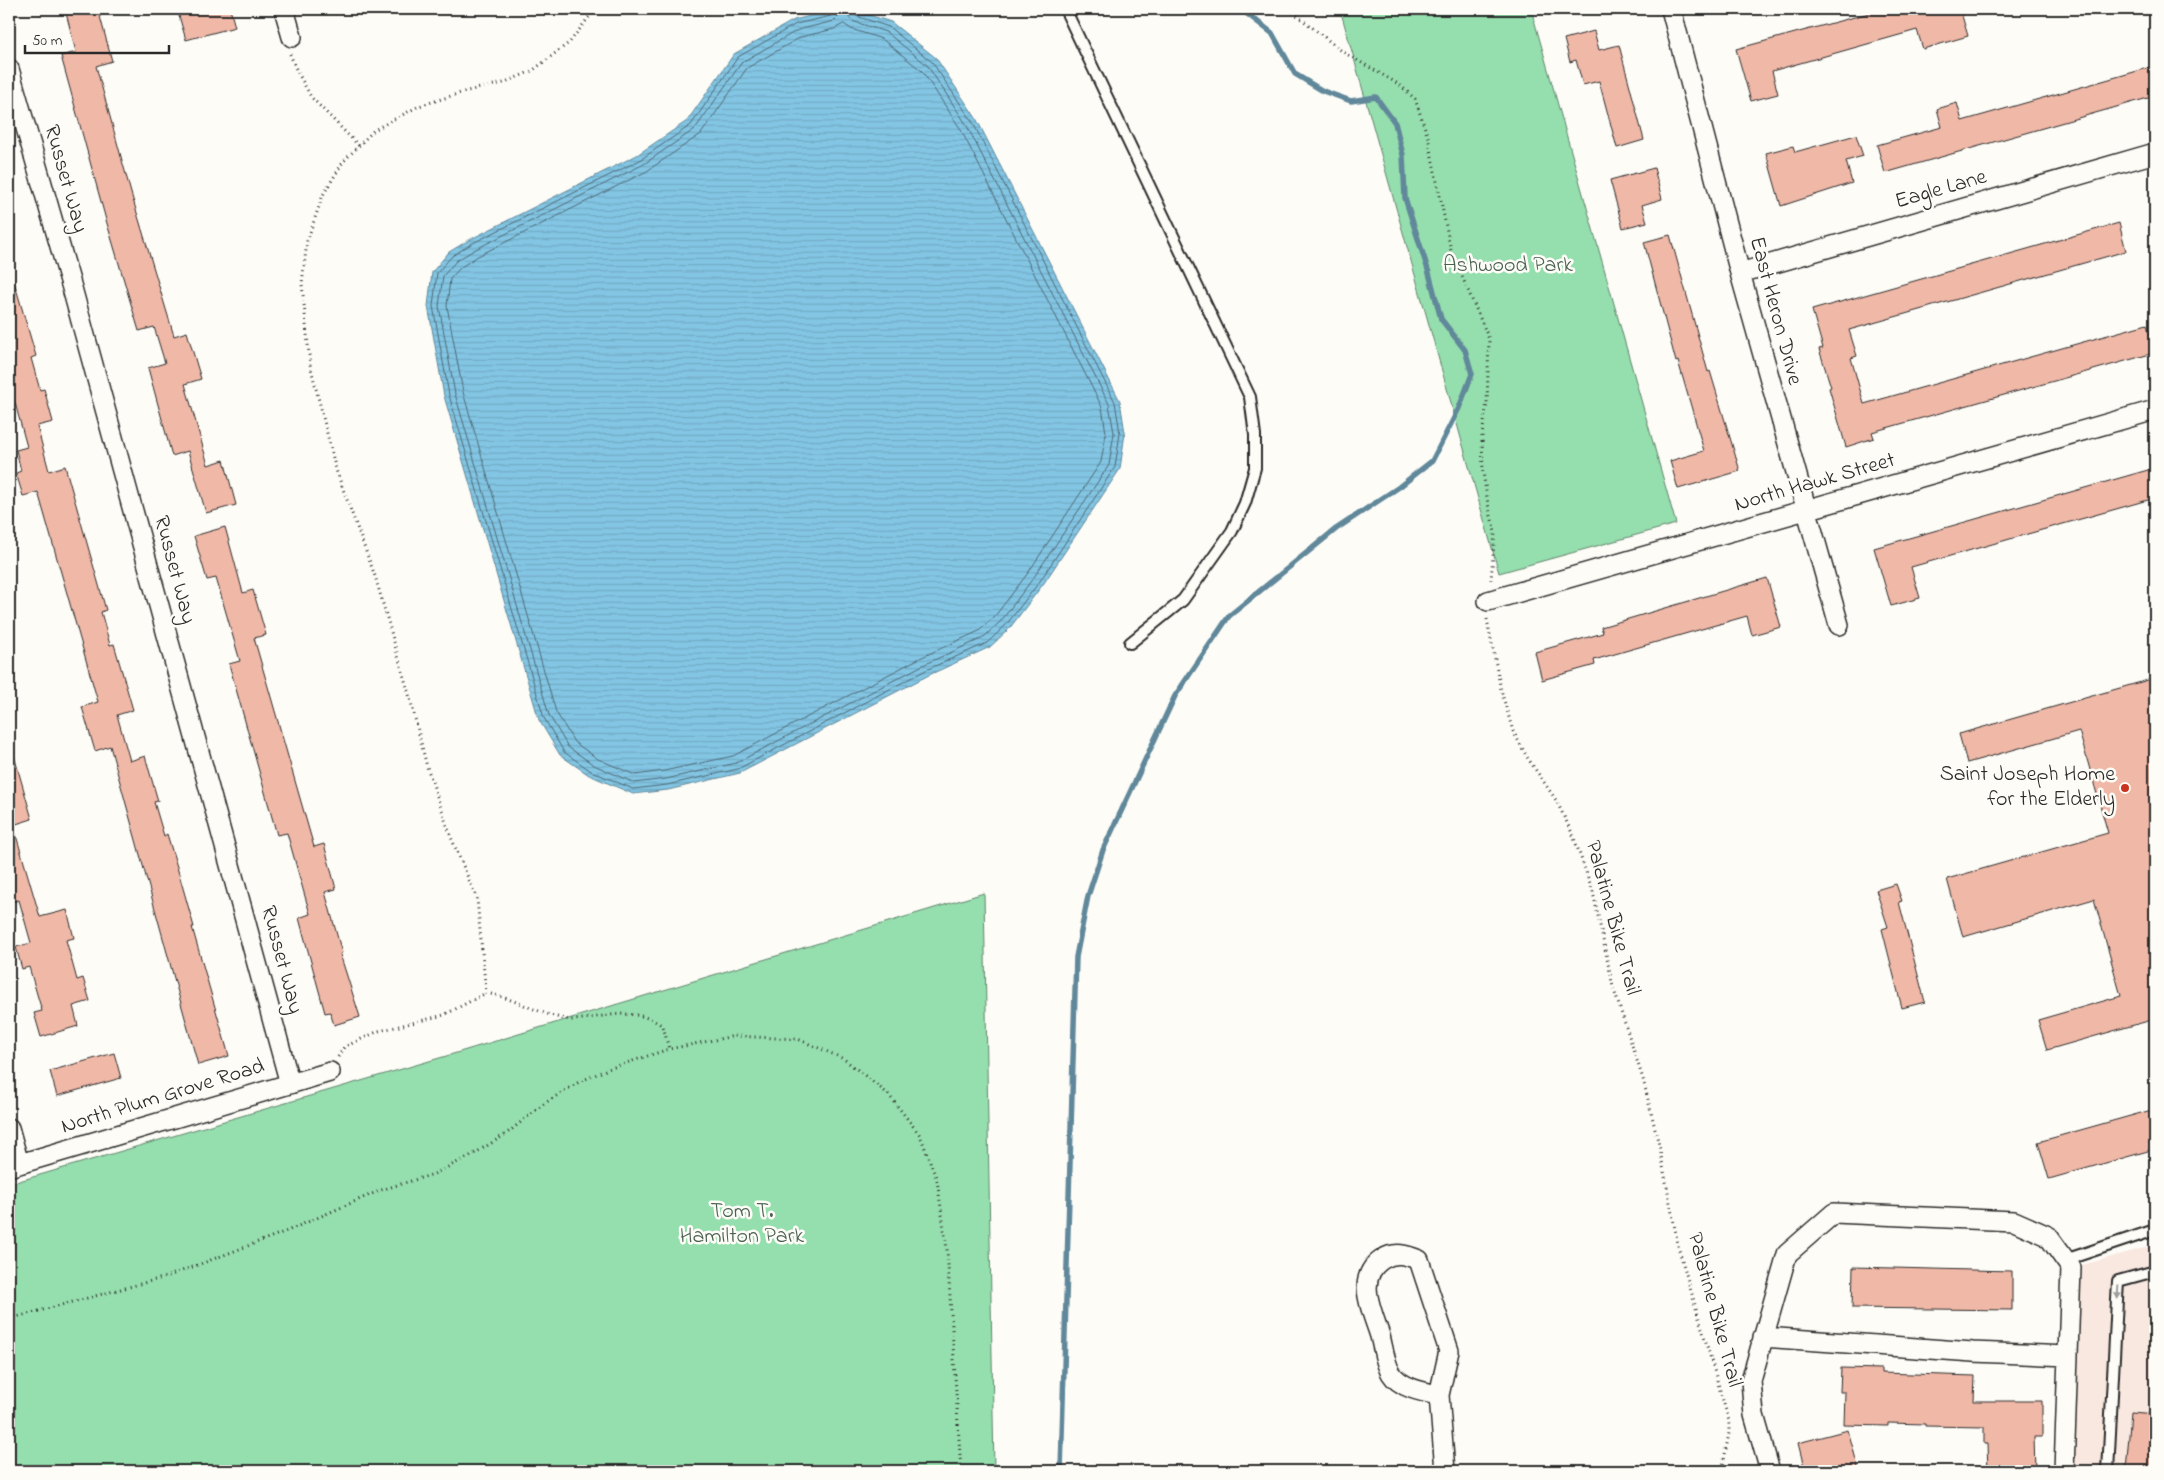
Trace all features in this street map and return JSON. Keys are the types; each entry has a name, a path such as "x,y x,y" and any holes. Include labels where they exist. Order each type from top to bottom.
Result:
{"street":[{"path":"284,9 292,37"},
{"name":"East Heron Drive","path":"1673,9 1740,272 1839,625"},
{"name":"Russet Way","path":"9,69 72,288 290,1084"},
{"name":"Eagle Lane","path":"1740,272 2155,154"},
{"name":"North Hawk Street","path":"1488,601 2155,410"},
{"name":"North Plum Grove Road","path":"14,1166 330,1072"},
{"path":"9,1128 14,1166"},
{"path":"1770,1471 1754,1415 1752,1381 1787,1254 1834,1212 2014,1221 2048,1236 2071,1268 2064,1471"},
{"path":"1439,1395 1422,1392 1402,1383 1391,1373 1367,1292 1367,1277 1373,1265 1387,1256 1403,1254 1419,1260 1448,1351 1439,1395 1445,1471"},
{"path":"1763,1338 1973,1352 2068,1356"}],"lane":[{"path":"1064,9 1250,397 1256,435 1254,468 1245,503 1232,531 1182,600 1130,642"},
{"path":"2065,1260 2155,1230"},
{"path":"2108,1471 2118,1281 2155,1271"}],"path":[{"path":"486,993 477,899 451,837 427,767 410,698 375,576 336,470 310,364 302,284 307,240 323,195 343,162 374,130 419,106 467,90 504,83 532,71 570,42 595,9"},
{"name":"Palatine Bike Trail","path":"1288,9 1343,52 1400,84 1415,99 1425,129 1438,183 1451,251 1489,338 1487,403 1482,435 1483,472 1495,532 1495,554 1487,620 1501,690 1513,731 1527,757 1556,800 1573,835 1593,892 1613,987 1644,1079 1659,1144 1679,1250 1729,1421 1729,1433 1722,1471"},
{"path":"292,37 286,43 296,69 311,97 359,146"},
{"path":"330,1072 344,1047 379,1031 444,1016 486,993 502,996 547,1014 572,1020 624,1014 649,1017 663,1026 668,1049"},
{"path":"9,1319 166,1277 287,1231 381,1190 434,1174 472,1155 506,1134 545,1103 579,1082 608,1069 668,1049 734,1036 798,1039 844,1059 888,1094 920,1135 937,1180 947,1249 961,1471"}],"shaded area":[{"path":"2155,1245 2155,1471 2064,1471 2071,1268"}],"green space":[{"name":"Ashwood Park","path":"1340,9 1531,9 1676,524 1499,573"},
{"name":"Tom T. Hamilton Park","path":"984,893 994,1471 9,1471 9,1184 443,1057"}],"water":[{"path":"838,9 850,9 891,22 936,58 976,118 1120,401 1125,433 1120,469 1044,583 1009,629 990,647 929,675 740,773 668,790 633,794 589,775 560,755 539,720 444,396 428,306 432,272 449,252 469,240 637,155 687,121 734,54 794,20"}],"building":[{"path":"65,9 98,9 112,61 96,66 131,193 174,336 187,332 201,379 185,384 208,465 224,460 236,505 206,513 188,451 172,456 148,368 165,363 154,327 139,331 106,220 61,56 76,52"},
{"path":"177,9 230,9 235,27 186,40"},
{"path":"1884,9 1938,9 1940,14 1960,9 1968,36 1923,49 1917,30 1772,71 1778,94 1751,101 1736,49"},
{"path":"1594,31 1599,50 1619,45 1644,140 1617,148 1599,81 1583,85 1576,60 1570,62 1564,39"},
{"path":"2155,66 2155,96 1885,173 1877,145 1942,127 1937,109 1957,103 1962,121"},
{"path":"1856,135 1863,156 1846,161 1852,183 1781,206 1766,153 1793,146 1795,152"},
{"path":"1654,168 1662,199 1642,205 1647,222 1623,228 1610,180"},
{"path":"2119,223 2126,251 1849,330 1857,356 1851,358 1864,404 2147,324 2154,353 1872,432 1874,438 1846,447 1819,349 1823,348 1812,310"},
{"path":"1670,235 1708,372 1710,371 1740,471 1678,489 1670,461 1704,451 1678,361 1676,362 1644,242"},
{"path":"9,278 13,278 36,356 31,358 40,390 44,389 53,422 37,426 49,471 65,466 106,610 101,612 110,645 114,644 133,710 117,715 130,761 145,756 158,801 154,802 164,836 167,834 177,867 229,1056 198,1065 110,746 95,751 82,707 98,702 38,492 23,496 16,473 21,471 16,450 27,447 9,381"},
{"path":"2155,468 2155,498 1911,567 1920,598 1891,606 1874,548"},
{"path":"225,527 243,593 253,590 266,635 254,638 314,847 324,844 336,889 325,892 342,953 340,954 360,1017 334,1025 330,1012 325,1013 299,918 310,914 287,833 277,835 229,664 240,661 216,578 207,580 194,536"},
{"path":"1767,578 1781,627 1752,635 1747,616 1594,660 1595,665 1542,680 1535,652 1603,633 1601,627"},
{"name":"Saint Joseph Home for the Elderly","path":"2155,678 2155,1019 2047,1050 2038,1020 2121,996 2094,899 1963,937 1947,879 2108,833 2079,731 1967,763 1959,734"},
{"path":"13,752 32,819 13,825 40,917 67,910 74,938 66,940 77,980 83,978 90,1001 73,1006 78,1026 41,1037 34,1013 42,1011 29,967 22,969 16,947 31,943 19,900 9,903 9,753"},
{"path":"1896,884 1902,901 1899,902 1925,1002 1902,1008 1882,929 1888,927 1876,890"},
{"path":"114,1053 121,1078 57,1096 50,1071"},
{"path":"2155,1109 2155,1149 2049,1179 2038,1142"},
{"path":"1853,1267 2012,1271 2012,1310 1852,1308"},
{"path":"1841,1368 1881,1369 1881,1373 1975,1376 1974,1401 2042,1401 2042,1437 2034,1437 2035,1471 1988,1471 1987,1444 1984,1444 1984,1427 1888,1423 1888,1426 1844,1425 1845,1392 1840,1392"},
{"path":"2131,1412 2155,1414 2155,1471 2126,1471"},
{"path":"1848,1430 1859,1471 1805,1471 1798,1443"}],"waterway":[{"path":"1061,1471 1076,957 1088,896 1103,850 1175,696 1229,616 1336,529 1399,487 1432,461 1459,408 1472,374 1465,350 1441,319 1429,273 1405,198 1403,155 1395,123 1376,97 1351,101 1323,91 1295,74 1272,33 1241,9"}],"place":[{"name":"Saint Joseph Home for the Elderly","path":"2125,788"}]}
